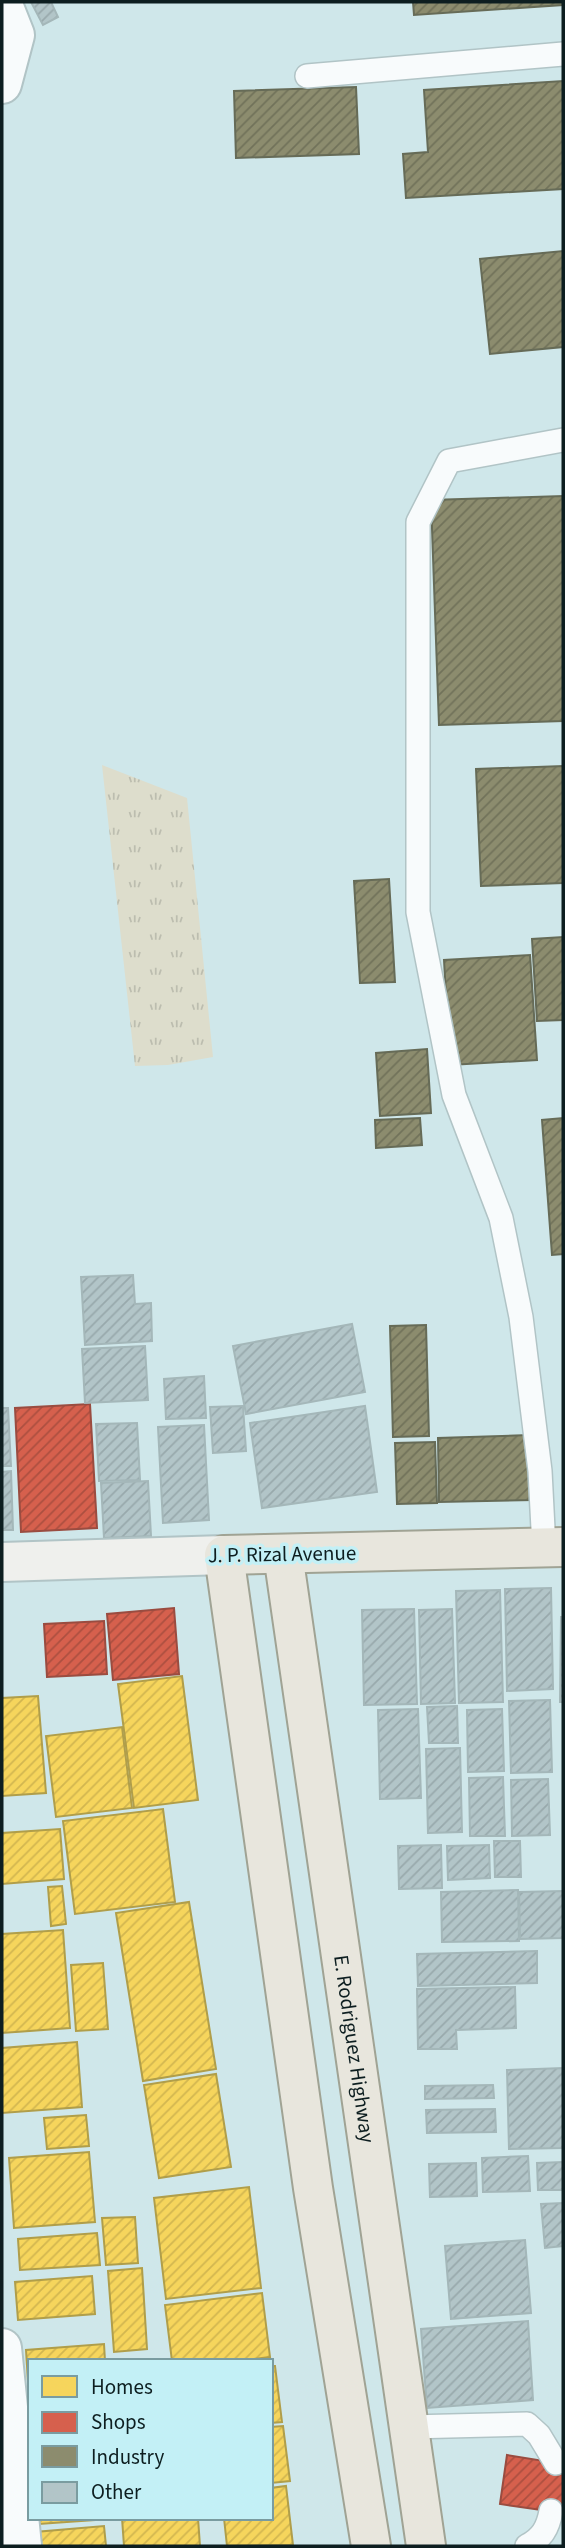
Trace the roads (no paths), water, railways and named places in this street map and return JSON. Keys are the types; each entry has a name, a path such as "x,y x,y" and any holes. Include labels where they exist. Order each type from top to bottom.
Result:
{"main road":[{"name":"J. P. Rizal Avenue","path":"2,1562 554,1548"},
{"name":"E. Rodriguez Highway","path":"282,1554 426,2546"},
{"path":"223,1555 313,2188 371,2546"}],"street":[{"path":"2,2 15,35 2,84"},
{"path":"2,2348 22,2546"}],"lane":[{"path":"307,75 563,54"},
{"path":"554,1548 540,1471 516,1293 501,1218 454,1095 418,912 418,522 449,461 563,440"},
{"path":"408,2427 527,2424 539,2435 556,2463"},
{"path":"527,2546 542,2535 548,2526 551,2511"}]}
